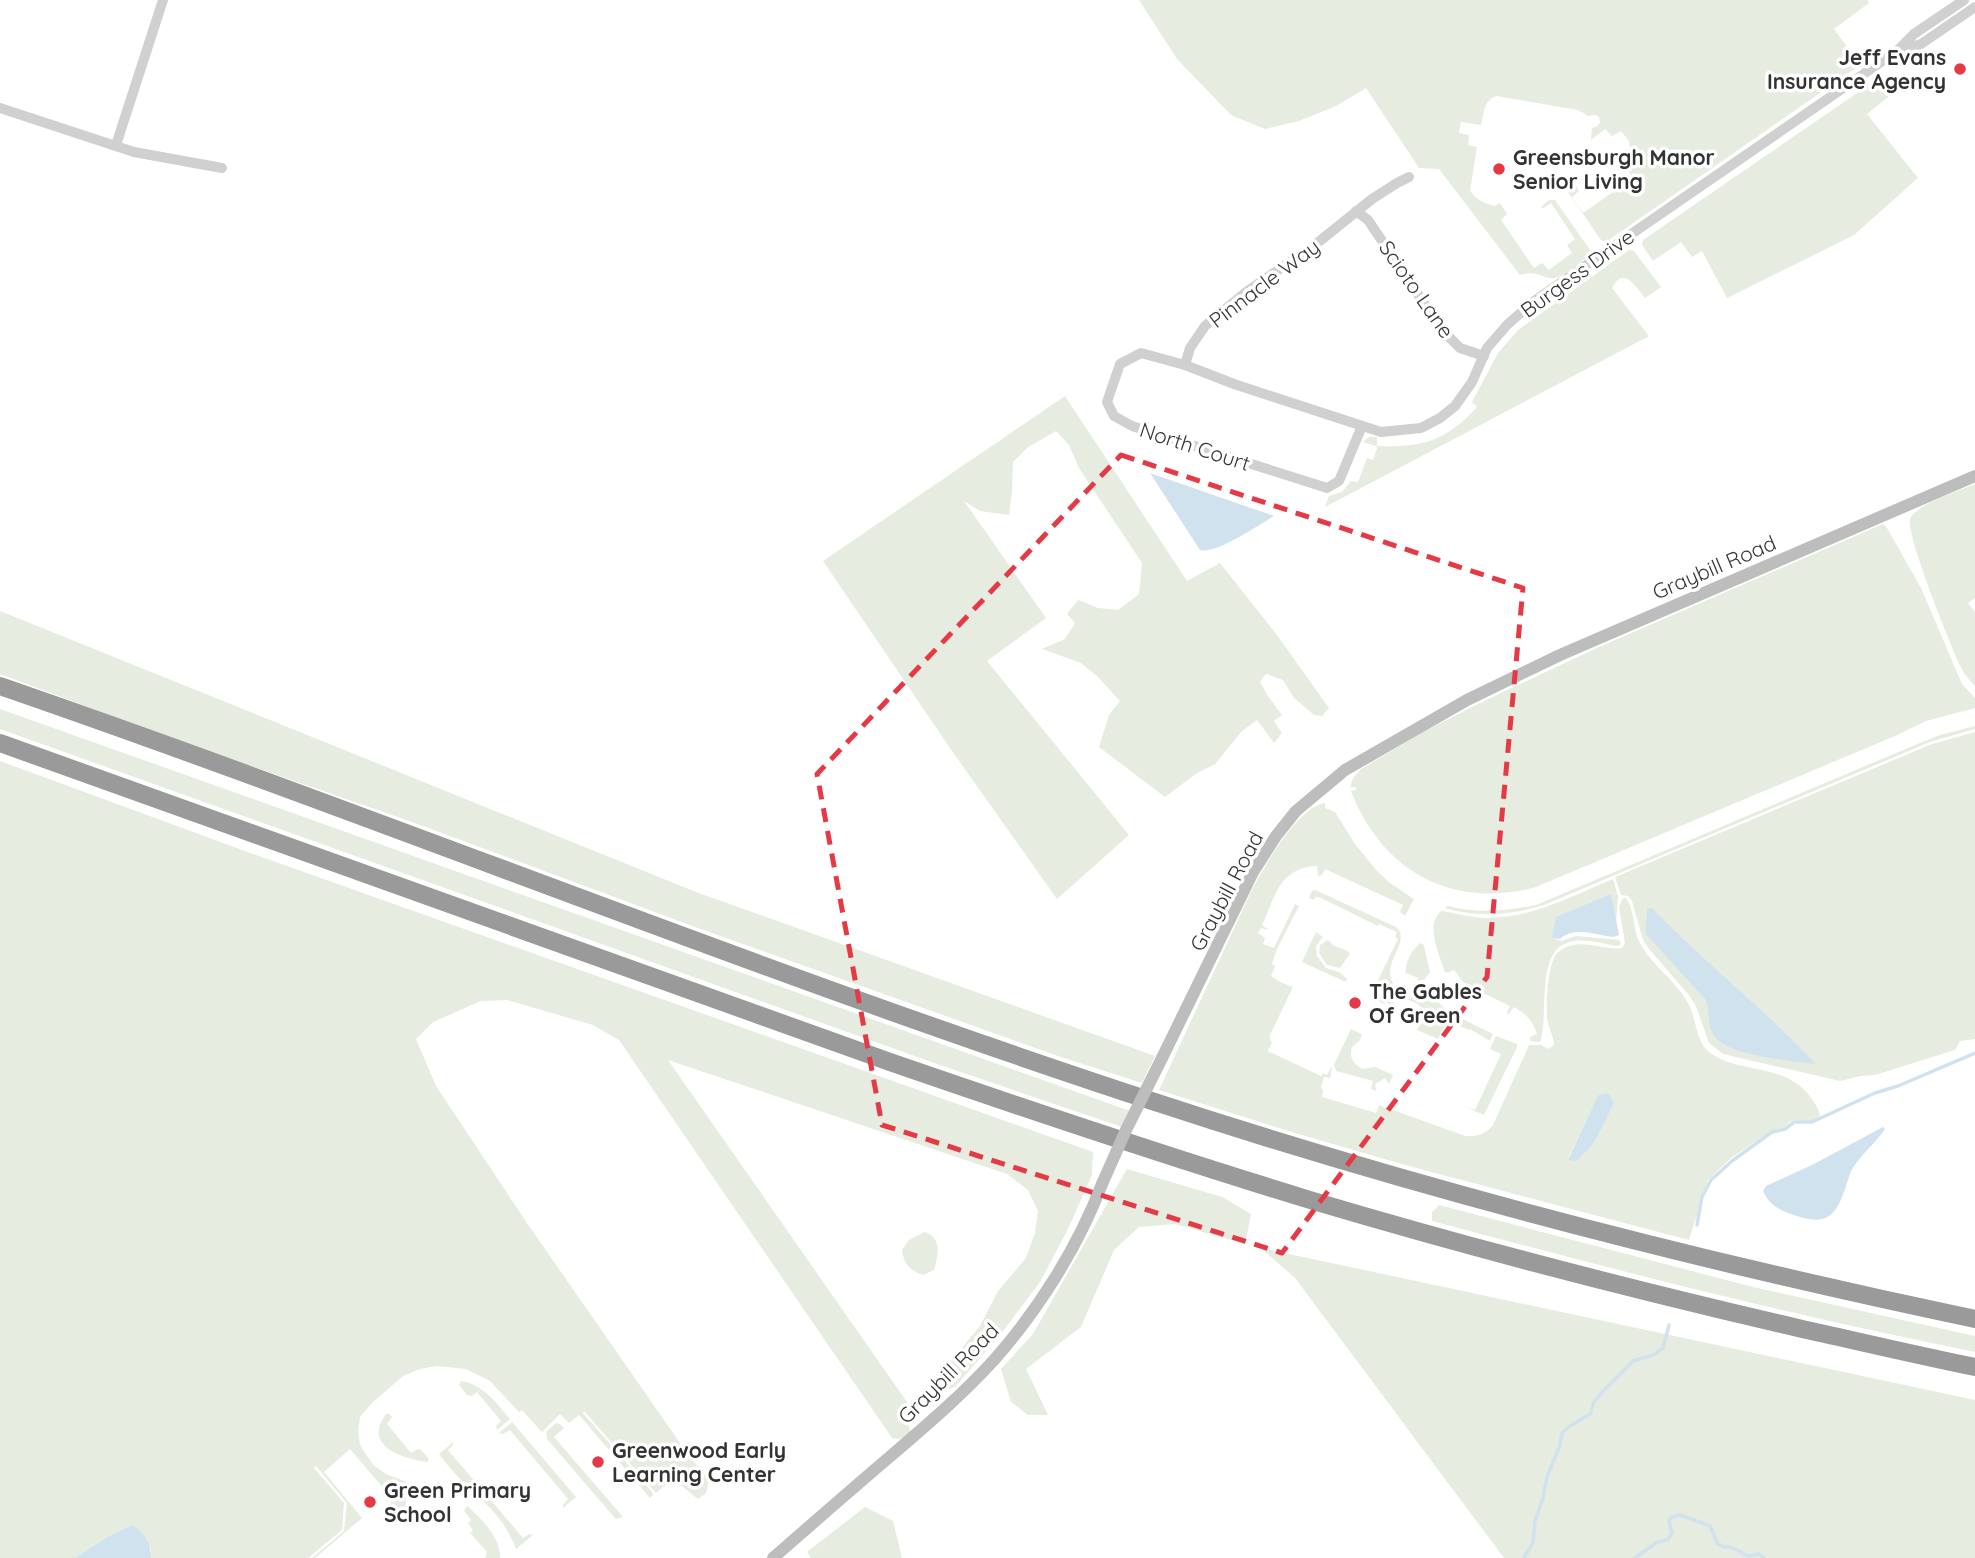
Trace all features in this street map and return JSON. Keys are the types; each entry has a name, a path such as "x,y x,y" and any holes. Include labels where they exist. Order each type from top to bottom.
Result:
{"highway":[{"path":"0,686 283,786 726,952 1161,1104 1473,1198 1749,1269 1975,1320"},
{"path":"0,743 877,1057 1172,1156 1335,1207 1592,1278 1975,1367"}],"street":[{"path":"116,145 163,0"},
{"name":"Burgess Drive","path":"1185,365 1234,384 1381,432 1421,428 1455,406 1472,382 1488,348 1507,325 1534,300 1897,51 1914,34 1964,0"},
{"name":"Burgess Drive","path":"1897,51 1921,44 1975,7"},
{"path":"0,108 134,152 222,167"},
{"name":"Pinnacle Way","path":"1185,365 1190,348 1205,326 1246,292 1316,244 1356,211 1409,177"},
{"name":"Scioto Lane","path":"1356,211 1368,220 1442,330 1460,348 1484,356"},
{"name":"North Court","path":"1185,365 1141,353 1120,365 1108,402 1114,416 1132,426 1327,488 1339,481 1363,426"},
{"name":"Graybill Road","path":"773,1558 929,1422 995,1359 1041,1299 1094,1205 1126,1130 1253,872 1296,811 1345,770 1467,699 1560,655 1975,476"}],"highlighted area":[{"path":"1121,455 1523,588 1487,977 1282,1253 882,1125 817,774"}],"shaded area":[{"path":"1139,0 1867,0 1869,3 1834,29 1860,65 1606,242 1601,240 1568,192 1575,184 1579,191 1572,197 1583,213 1633,178 1614,151 1630,149 1629,141 1621,131 1612,136 1605,129 1591,140 1592,128 1600,122 1595,115 1588,116 1578,110 1497,96 1487,103 1481,125 1461,122 1459,133 1469,135 1468,145 1477,147 1470,191 1487,204 1494,206 1500,203 1507,214 1501,220 1534,268 1542,263 1549,270 1572,253 1567,245 1575,239 1551,203 1541,207 1549,200 1555,200 1590,250 1590,255 1573,268 1559,277 1551,278 1532,273 1520,275 1439,169 1419,168 1366,88 1336,106 1299,121 1265,129 1231,115 1177,59"},
{"path":"1876,80 1883,82 1893,93 1867,114 1918,178 1854,235 1727,298 1702,251 1692,257 1681,242 1653,261 1642,245 1643,240"},
{"path":"1629,250 1634,251 1661,287 1645,298 1633,283 1625,278 1616,281 1612,288 1649,336 1325,507 1329,496 1342,492 1351,481 1358,482 1367,458 1373,460 1376,446 1363,442 1369,437 1377,437 1377,446 1407,446 1432,440 1455,428 1477,407 1472,402 1498,353 1518,330"},
{"path":"1065,396 1187,581 1220,563 1277,635 1329,708 1322,716 1314,715 1294,698 1283,680 1266,674 1260,682 1282,715 1274,721 1282,733 1274,743 1257,720 1242,731 1215,764 1197,773 1165,797 1099,747 1109,715 1120,701 1081,663 1042,649 1065,639 1075,623 1067,614 1078,600 1098,608 1118,610 1139,594 1142,563 1079,468 1069,445 1056,431 1028,447 1013,462 1009,515 980,511 964,501 1046,618 987,661 1129,835 1057,899 954,754 823,561"},
{"path":"1975,484 1975,598 1968,603 1975,612 1975,687 1961,668 1939,614 1914,545 1910,519 1929,503"},
{"path":"1883,524 1921,588 1962,684 1975,698 1975,708 1926,721 1536,887 1505,893 1476,893 1449,888 1424,878 1401,863 1381,843 1364,819 1351,791 1356,790 1356,787 1350,787 1353,778 1361,769 1425,731 1599,647"},
{"path":"0,611 696,892 1155,1056 1142,1083 1061,1057 687,924 412,822 179,741 0,674"},
{"path":"0,709 1130,1111 1122,1127 937,1064 0,729"},
{"path":"1975,726 1975,729 1930,742 1544,905 1494,914 1445,908 1448,906 1492,911 1536,905 1915,745"},
{"path":"1975,732 1975,1039 1960,1041 1955,1050 1875,1075 1840,1081 1723,1054 1709,1043 1696,1006 1643,940 1632,901 1628,896 1621,895 1615,877 1932,744"},
{"path":"0,761 253,854 1093,1152 1092,1175 1040,1282 1001,1334 955,1387 948,1389 940,1374 980,1326 998,1291 1026,1258 1035,1233 1038,1211 1028,1190 1007,1174 668,1060 914,1412 909,1424 910,1432 902,1438 892,1438 619,1040 593,1025 507,1000 481,1001 433,1022 416,1039 436,1086 527,1223 689,1456 709,1480 706,1493 698,1499 675,1477 656,1493 584,1411 652,1492 650,1498 579,1415 569,1423 560,1414 542,1432 490,1381 466,1369 437,1366 403,1376 360,1417 360,1445 373,1465 386,1474 407,1482 405,1514 396,1513 396,1509 387,1499 390,1496 350,1449 324,1472 362,1518 315,1558 312,1558 344,1531 347,1503 316,1466 314,1468 344,1503 342,1530 308,1558 151,1558 151,1549 132,1525 107,1537 75,1558 0,1558"},
{"path":"1325,803 1325,808 1335,812 1355,844 1377,871 1414,899 1405,916 1400,912 1403,905 1325,869 1322,875 1318,876 1317,866 1294,872 1280,885 1262,925 1269,930 1261,928 1258,933 1265,938 1263,944 1274,948 1295,904 1299,906 1272,964 1275,966 1271,976 1293,987 1270,1035 1272,1042 1268,1051 1321,1076 1323,1073 1327,1075 1331,1067 1330,1078 1324,1077 1322,1097 1376,1113 1379,1105 1465,1136 1484,1133 1493,1125 1529,1045 1541,1045 1548,1049 1554,1045 1547,1019 1547,1002 1549,976 1555,956 1573,945 1622,948 1625,943 1619,907 1623,898 1626,898 1631,907 1638,939 1649,956 1683,994 1705,1048 1721,1059 1791,1080 1814,1102 1820,1116 1812,1121 1789,1122 1731,1158 1708,1180 1689,1240 1405,1165 1159,1090 1255,885 1281,842 1314,807","holes":["1605,1093 1614,1103 1599,1134 1584,1155 1568,1159 1598,1095"]},
{"path":"1613,879 1618,896 1616,923 1611,895 1552,938 1561,941 1576,936 1619,940 1621,944 1617,946 1574,941 1561,946 1553,955 1545,983 1540,1042 1530,1041 1530,1037 1537,1034 1522,1012 1514,1007 1508,1015 1510,1006 1479,991 1473,998 1475,989 1463,982 1454,970 1446,973 1444,970 1434,931 1436,917 1441,911 1484,918 1518,915"},
{"path":"1315,890 1396,927 1400,932 1400,942 1390,972 1398,994 1393,1006 1370,997 1398,939 1395,937 1397,932 1379,924 1378,926 1321,898 1309,898"},
{"path":"1316,932 1323,937 1316,946 1317,956 1326,968 1344,976 1346,982 1302,962"},
{"path":"1328,940 1350,954 1340,968 1327,965 1319,953 1320,945"},
{"path":"1421,943 1430,972 1424,980 1417,981 1418,978 1407,973 1406,975 1406,971 1407,962"},
{"path":"1430,994 1448,1012 1493,1034 1490,1041 1447,1020 1438,1039 1417,1030 1424,1010 1407,999"},
{"path":"1351,1029 1362,1034 1352,1047 1351,1057 1354,1062 1362,1069 1375,1067 1393,1075 1389,1084 1385,1078 1375,1084 1376,1091 1371,1089 1373,1081 1336,1071 1334,1065"},
{"path":"1496,1036 1517,1044 1517,1047 1484,1115 1463,1106 1475,1110 1501,1054 1490,1049"},
{"path":"1127,1169 1222,1197 1251,1214 1245,1244 1175,1224 1139,1227 1114,1250 1081,1327 1026,1369 1048,1415 1028,1415 1011,1402 1001,1369 1033,1334"},
{"path":"1439,1205 1753,1287 1975,1336 1975,1352 1771,1307 1432,1221 1432,1212"},
{"path":"925,1232 935,1239 938,1253 934,1270 923,1275 908,1266 902,1250 909,1240"},
{"path":"1261,1248 1975,1400 1975,1558 1504,1558 1295,1278"},
{"path":"461,1381 482,1390 510,1419 497,1430 496,1426 501,1421 477,1392 472,1396 467,1395 459,1385"},
{"path":"386,1414 392,1417 387,1424 411,1453 421,1450 429,1459 427,1462 397,1454 382,1443 380,1425"},
{"path":"512,1422 576,1497 563,1508 568,1499 510,1430 499,1433"},
{"path":"556,1423 564,1428 554,1437 623,1517 614,1517 547,1439 546,1432"},
{"path":"453,1442 448,1450 523,1538 529,1534 533,1535 516,1549 499,1519 439,1454"},
{"path":"467,1506 494,1536 500,1558 485,1558 487,1552 470,1533 473,1530 468,1523 471,1520 464,1511"},
{"path":"865,1507 893,1521 902,1558 811,1558 807,1552"}],"water":[{"path":"1150,473 1274,516 1226,544 1200,550"},
{"path":"1611,894 1619,935 1613,937 1579,932 1560,939 1552,938 1556,917"},
{"path":"1652,908 1816,1064 1747,1053 1733,1049 1715,1037 1706,1000 1646,934 1647,909"},
{"path":"1609,1094 1614,1103 1598,1135 1583,1156 1576,1161 1568,1160 1598,1095"},
{"path":"1883,1127 1885,1129 1851,1171 1838,1206 1827,1217 1803,1218 1786,1212 1774,1205 1765,1195 1763,1191 1766,1186"},
{"path":"132,1525 146,1539 151,1558 75,1558 107,1537"}],"waterway":[{"path":"1697,1225 1702,1197 1711,1180 1772,1132 1785,1129 1794,1122 1812,1122 1875,1093 1975,1053"},
{"path":"1524,1558 1533,1543 1535,1521 1562,1433 1590,1414 1594,1402 1633,1361 1653,1355 1663,1348 1669,1325"},
{"path":"1635,1558 1656,1543 1668,1539 1672,1533 1669,1520 1680,1515 1710,1526 1717,1543 1724,1547 1730,1547 1747,1556 1759,1554 1764,1558"}],"place":[{"name":"Jeff Evans Insurance Agency","path":"1960,69"},
{"name":"Greensburgh Manor Senior Living","path":"1499,169"},
{"name":"The Gables Of Green","path":"1355,1003"},
{"name":"Greenwood Early Learning Center","path":"598,1462"},
{"name":"Green Primary School","path":"370,1502"}]}
